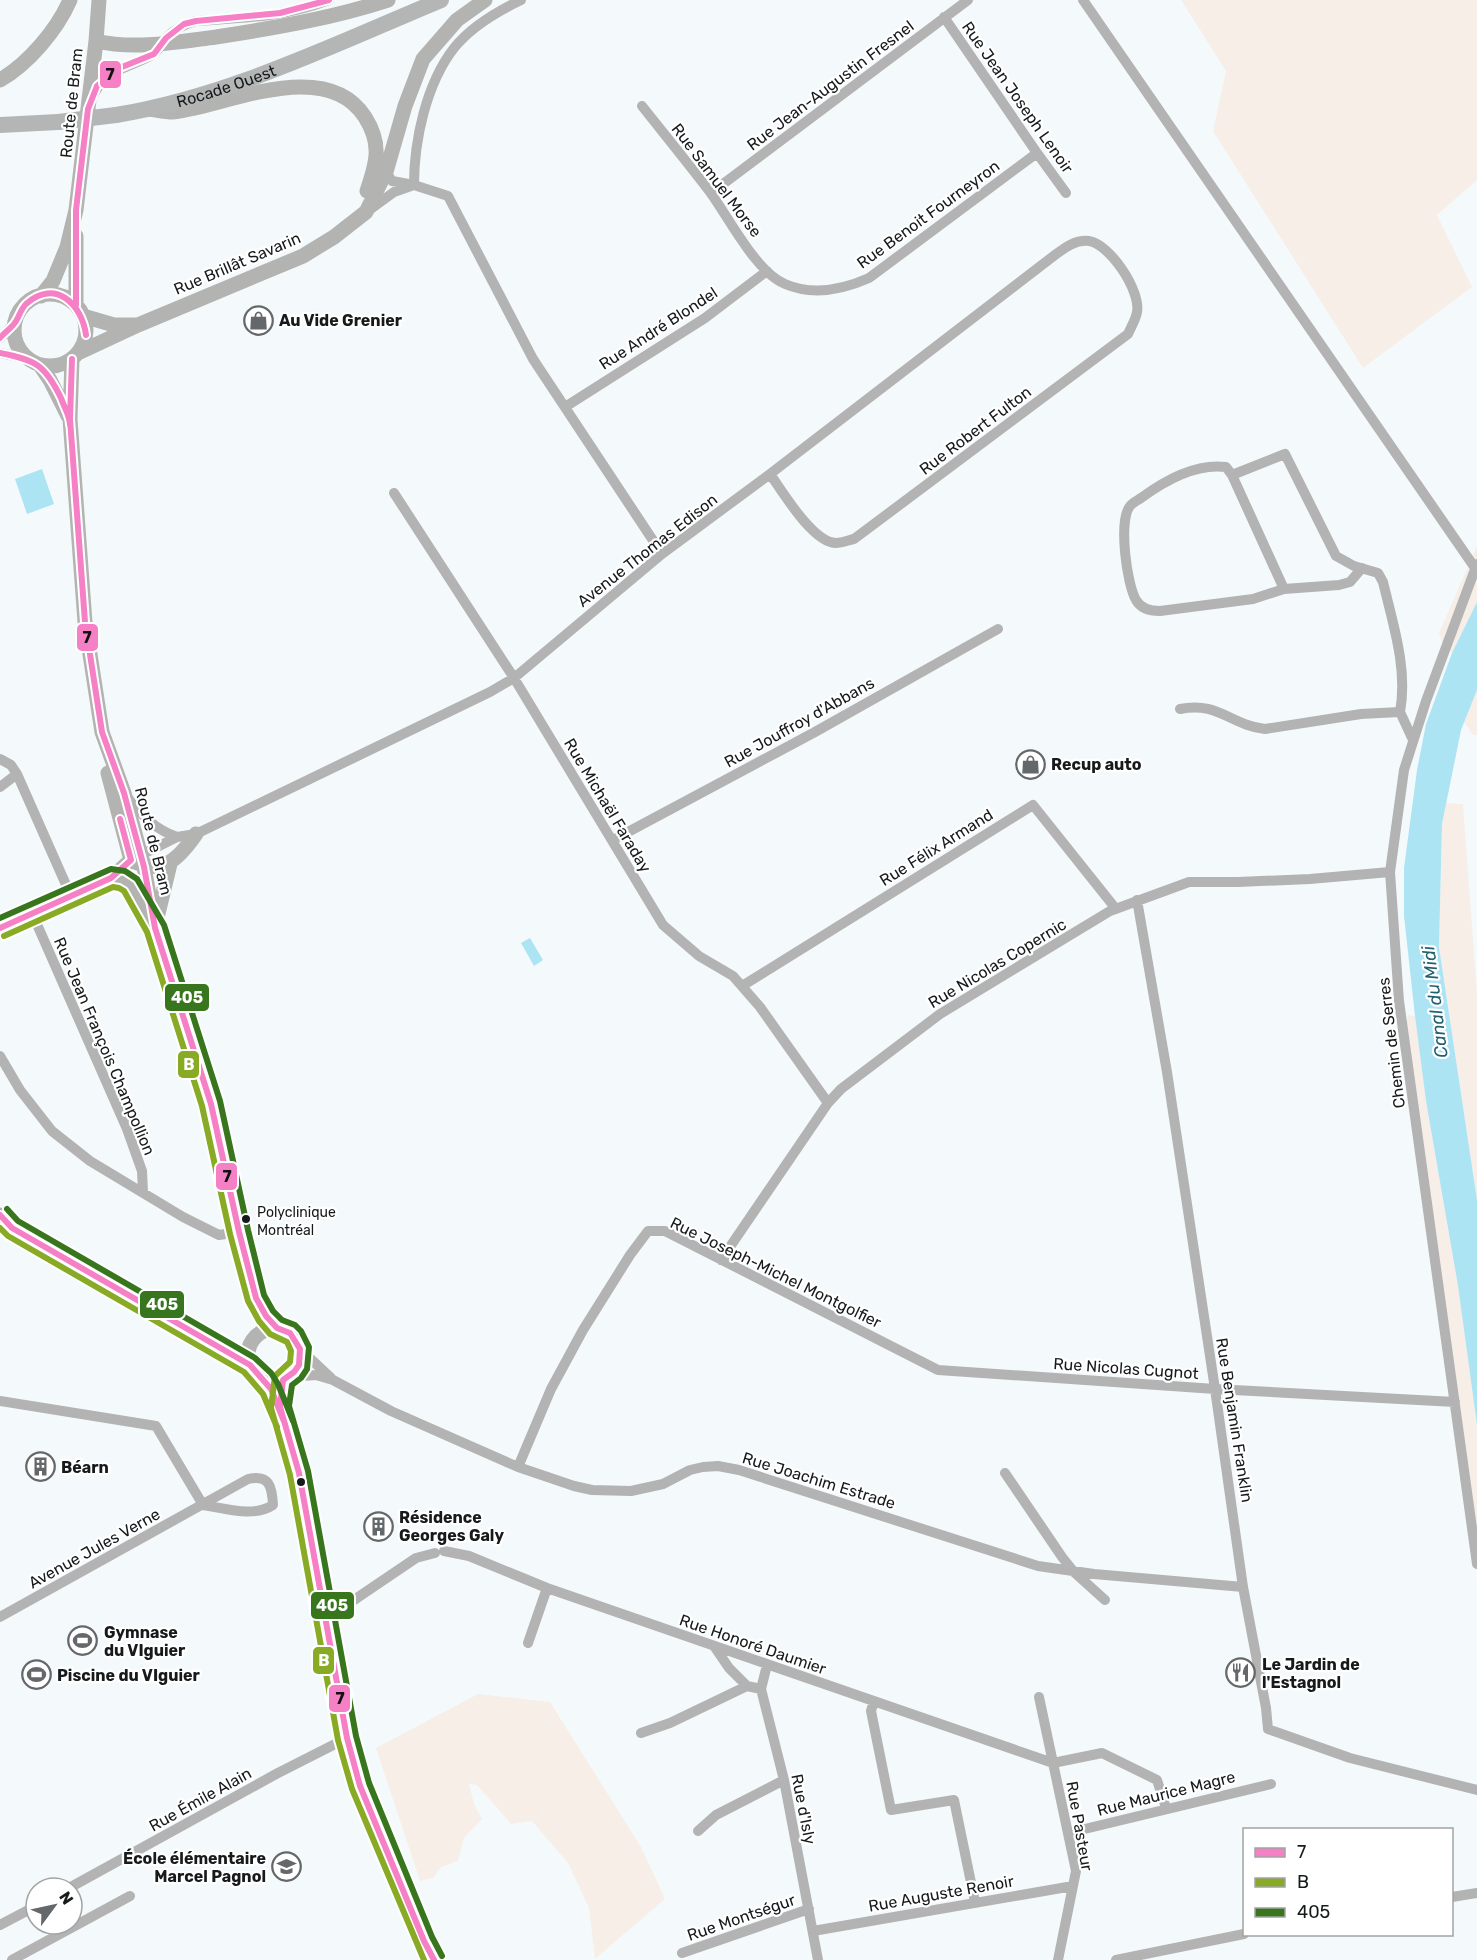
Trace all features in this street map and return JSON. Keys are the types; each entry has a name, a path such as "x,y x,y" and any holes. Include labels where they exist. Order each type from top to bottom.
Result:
{"main road":[{"path":"0,80 9,75 41,46 70,0"},
{"name":"Route de Bram","path":"70,419 50,380 17,342 15,322 24,306 41,296 53,281 67,247 76,210 99,0"},
{"path":"96,41 163,44 264,30 365,8 388,0"},
{"name":"Rocade Ouest","path":"0,125 58,122 150,109 268,72 441,0"},
{"path":"366,212 386,172 405,106 423,59 457,20 485,0"},
{"path":"150,109 173,112 278,88 316,86 341,95 359,109 373,130 377,152 375,170 366,196 347,227"},
{"name":"Route de Bram","path":"76,210 79,310 86,335 75,356 70,374 70,419 85,622 102,732 124,793 155,927 211,1104 256,1298 266,1316 277,1328"},
{"name":"Rue Brillât Savarin","path":"75,356 138,325 303,256 334,237 366,212"},
{"path":"41,296 59,296 79,310"},
{"name":"Rue Brillât Savarin","path":"79,310 114,325 138,325"},
{"path":"34,362 51,366 62,364 75,356"},
{"path":"102,732 109,778 139,861 154,868 170,864"},
{"path":"155,927 170,864 196,834"},
{"path":"0,928 111,878 139,861"},
{"path":"111,878 122,879 131,885 155,927"},
{"path":"0,1215 12,1228 250,1365"},
{"path":"277,1328 290,1333 300,1349 299,1365 285,1378 276,1381 263,1378 253,1371 248,1349 262,1331 277,1328"},
{"path":"263,1378 280,1407 295,1460 347,1738 360,1786 434,1960"},
{"path":"280,1407 285,1378"}],"street":[{"path":"88,109 98,86 105,78 117,69 154,54 166,38 184,24 196,21 273,16 303,10 329,0"},
{"path":"414,185 414,162 423,116 442,68 454,48 473,30 521,0"},
{"name":"Rue Jean-Augustin Fresnel","path":"711,193 968,0"},
{"path":"1083,0 1476,566"},
{"name":"Rue Jean Joseph Lenoir","path":"944,18 1066,193"},
{"name":"Rue Samuel Morse","path":"642,106 711,193 767,272"},
{"name":"Rue Benoit Fourneyron","path":"767,272 784,284 811,291 846,288 869,278 1036,153"},
{"path":"386,172 392,181 414,185 448,196 533,359 662,554"},
{"path":"366,212 394,192 414,185"},
{"name":"Avenue Thomas Edison","path":"139,861 177,837 196,834 490,692 514,678 662,554 1051,258 1073,243 1089,242 1104,248"},
{"name":"Rue Robert Fulton","path":"770,474 802,519 816,534 834,543 854,539 1128,334 1138,311 1132,286 1104,248"},
{"name":"Rue André Blondel","path":"565,407 705,318 767,272"},
{"path":"0,338 15,322"},
{"path":"0,353 34,362"},
{"path":"1232,475 1285,454 1336,556 1344,562 1378,573 1383,582 1398,644 1403,694 1400,712 1413,740"},
{"path":"1284,589 1232,475 1226,467 1215,465 1174,477 1129,506 1124,523 1125,561 1136,601 1148,611 1253,599 1284,589 1340,585 1350,582 1362,568"},
{"name":"Rue Michaël Faraday","path":"394,493 514,678 663,925 699,956 733,975 760,1007 828,1103"},
{"name":"Chemin de Serres","path":"1476,566 1426,700 1404,770 1390,872 1399,1001 1477,1564"},
{"name":"Rue Jouffroy d'Abbans","path":"613,840 815,732 998,629"},
{"path":"1180,709 1195,706 1209,708 1252,727 1265,729 1361,714 1400,712"},
{"path":"0,759 11,765 17,774 71,896"},
{"path":"0,787 17,774"},
{"path":"124,793 146,819 162,832 177,837"},
{"name":"Rue Félix Armand","path":"742,986 1033,805 1116,909"},
{"name":"Rue Nicolas Copernic","path":"721,1260 828,1103 841,1089 940,1014 1116,909 1189,882 1289,880 1390,872"},
{"name":"Rue Benjamin Franklin","path":"1137,900 1167,1072 1243,1587 1268,1729 1350,1758 1477,1790"},
{"name":"Rue Jean François Champollion","path":"32,913 127,1129 142,1171 143,1192"},
{"path":"0,1056 20,1090 52,1131 90,1161 219,1235 239,1232"},
{"name":"Rue Joseph-Michel Montgolfier","path":"518,1467 551,1389 630,1255 648,1231 665,1231 938,1370"},
{"name":"Rue Joachim Estrade","path":"300,1349 333,1380"},
{"name":"Rue Nicolas Cugnot","path":"938,1370 1215,1389 1455,1402"},
{"name":"Rue Joachim Estrade","path":"285,1378 316,1375 333,1380 391,1411 518,1467 592,1490 631,1491 663,1484 690,1470 718,1466 739,1470 1038,1566 1074,1572 1243,1587"},
{"path":"0,1401 156,1426 203,1505"},
{"path":"1005,1473 1074,1572 1105,1600"},
{"name":"Avenue Jules Verne","path":"0,1617 248,1479 258,1477 265,1480 272,1491 273,1505 264,1511 254,1512 203,1505"},
{"name":"Rue Honoré Daumier","path":"323,1612 351,1602 416,1558 440,1552 469,1556 547,1588 1053,1763"},
{"path":"528,1643 547,1588"},
{"path":"714,1646 729,1668 747,1686 761,1689"},
{"name":"Rue d'Isly","path":"767,1665 761,1689 784,1780 818,1960"},
{"path":"641,1733 670,1723 747,1686"},
{"name":"Rue Pasteur","path":"1039,1697 1076,1871 1058,1960"},
{"path":"874,1701 872,1711 891,1810 954,1800 975,1902"},
{"name":"Rue Émile Alain","path":"84,1880 237,1795 347,1738"},
{"path":"1053,1763 1102,1753 1157,1780 1166,1808"},
{"path":"698,1831 716,1815 784,1780"},
{"name":"Rue Maurice Magre","path":"1068,1833 1271,1784"},
{"name":"Rue Auguste Renoir","path":"813,1930 1073,1886"},
{"path":"1453,1897 1477,1893"},
{"path":"12,1960 130,1896"},
{"name":"Rue Montségur","path":"682,1953 809,1909"},
{"path":"0,1925 24,1912"},
{"path":"1116,1960 1243,1934"}],"shaded area":[{"path":"1181,0 1477,0 1477,180 1437,215 1472,287 1363,368 1213,131 1226,71"},
{"path":"1477,546 1477,602 1452,653 1443,644 1439,633"},
{"path":"1477,690 1477,735 1473,735 1464,722"},
{"path":"1446,803 1463,804 1477,994 1477,1200 1439,947 1442,824"},
{"path":"1408,1015 1415,1016 1426,1101 1458,1286 1477,1425 1477,1534 1406,1027"},
{"path":"478,1694 550,1702 641,1847 665,1899 595,1959 589,1908 568,1863 532,1821 511,1824 477,1785 469,1784 474,1804 482,1819 464,1838 458,1861 441,1867 433,1878 420,1881 376,1748"}],"water":[{"path":"42,469 54,504 27,514 15,479"},
{"name":"Canal du Midi","path":"1477,602 1477,690 1461,730 1442,824 1439,947 1477,1200 1477,1425 1458,1286 1426,1101 1404,916 1404,868 1417,770 1426,724 1452,653"},
{"path":"530,938 543,960 534,966 521,943"}],"transit line":[{"name":"7","path":"76,305 76,210 88,109 97,86 117,69 154,54 166,38 184,24 280,13 329,0"},
{"name":"7","path":"0,338 14,324 26,304 47,294 57,294 73,305 79,313 86,335"},
{"name":"7","path":"0,353 22,358 44,371 61,398 70,425"},
{"name":"7","path":"72,359 70,419 85,622 102,732 124,793 144,867 155,928 211,1104 256,1298 266,1316 277,1328 290,1333 300,1349 299,1365 283,1380 280,1407 299,1473 347,1738 360,1786 434,1960"},
{"name":"7","path":"0,928 111,878 131,860 120,819"},
{"name":"405","path":"0,918 111,869 125,871 137,879 164,925 220,1101 264,1295 273,1311 282,1320 295,1325 301,1331 309,1347 307,1369 292,1385 289,1406 308,1471 356,1736 369,1783 432,1937 442,1956"},
{"name":"B","path":"4,936 113,887 124,891 147,932 202,1106 230,1234 248,1301 259,1321 270,1334 287,1342 291,1351 290,1362 275,1376 271,1408 290,1475 338,1740 352,1789 424,1960"},
{"name":"405","path":"7,1209 18,1221 255,1358 271,1373 278,1384 293,1421"},
{"name":"7","path":"0,1215 12,1228 250,1365 271,1389 285,1424"},
{"name":"B","path":"0,1228 8,1236 244,1372 263,1394 277,1427"}],"place":[{"name":"Au Vide Grenier","path":"258,320"},
{"name":"Recup auto","path":"1030,764"},
{"name":"Polyclinique Montréal","path":"246,1219"},
{"name":"Béarn","path":"40,1467"},
{"name":"Résidence Georges Galy","path":"378,1526"},
{"name":"Gymnase du VIguier","path":"83,1641"},
{"name":"Le Jardin de l'Estagnol","path":"1241,1673"},
{"name":"Piscine du VIguier","path":"36,1675"},
{"name":"École élémentaire Marcel Pagnol","path":"287,1867"}]}
